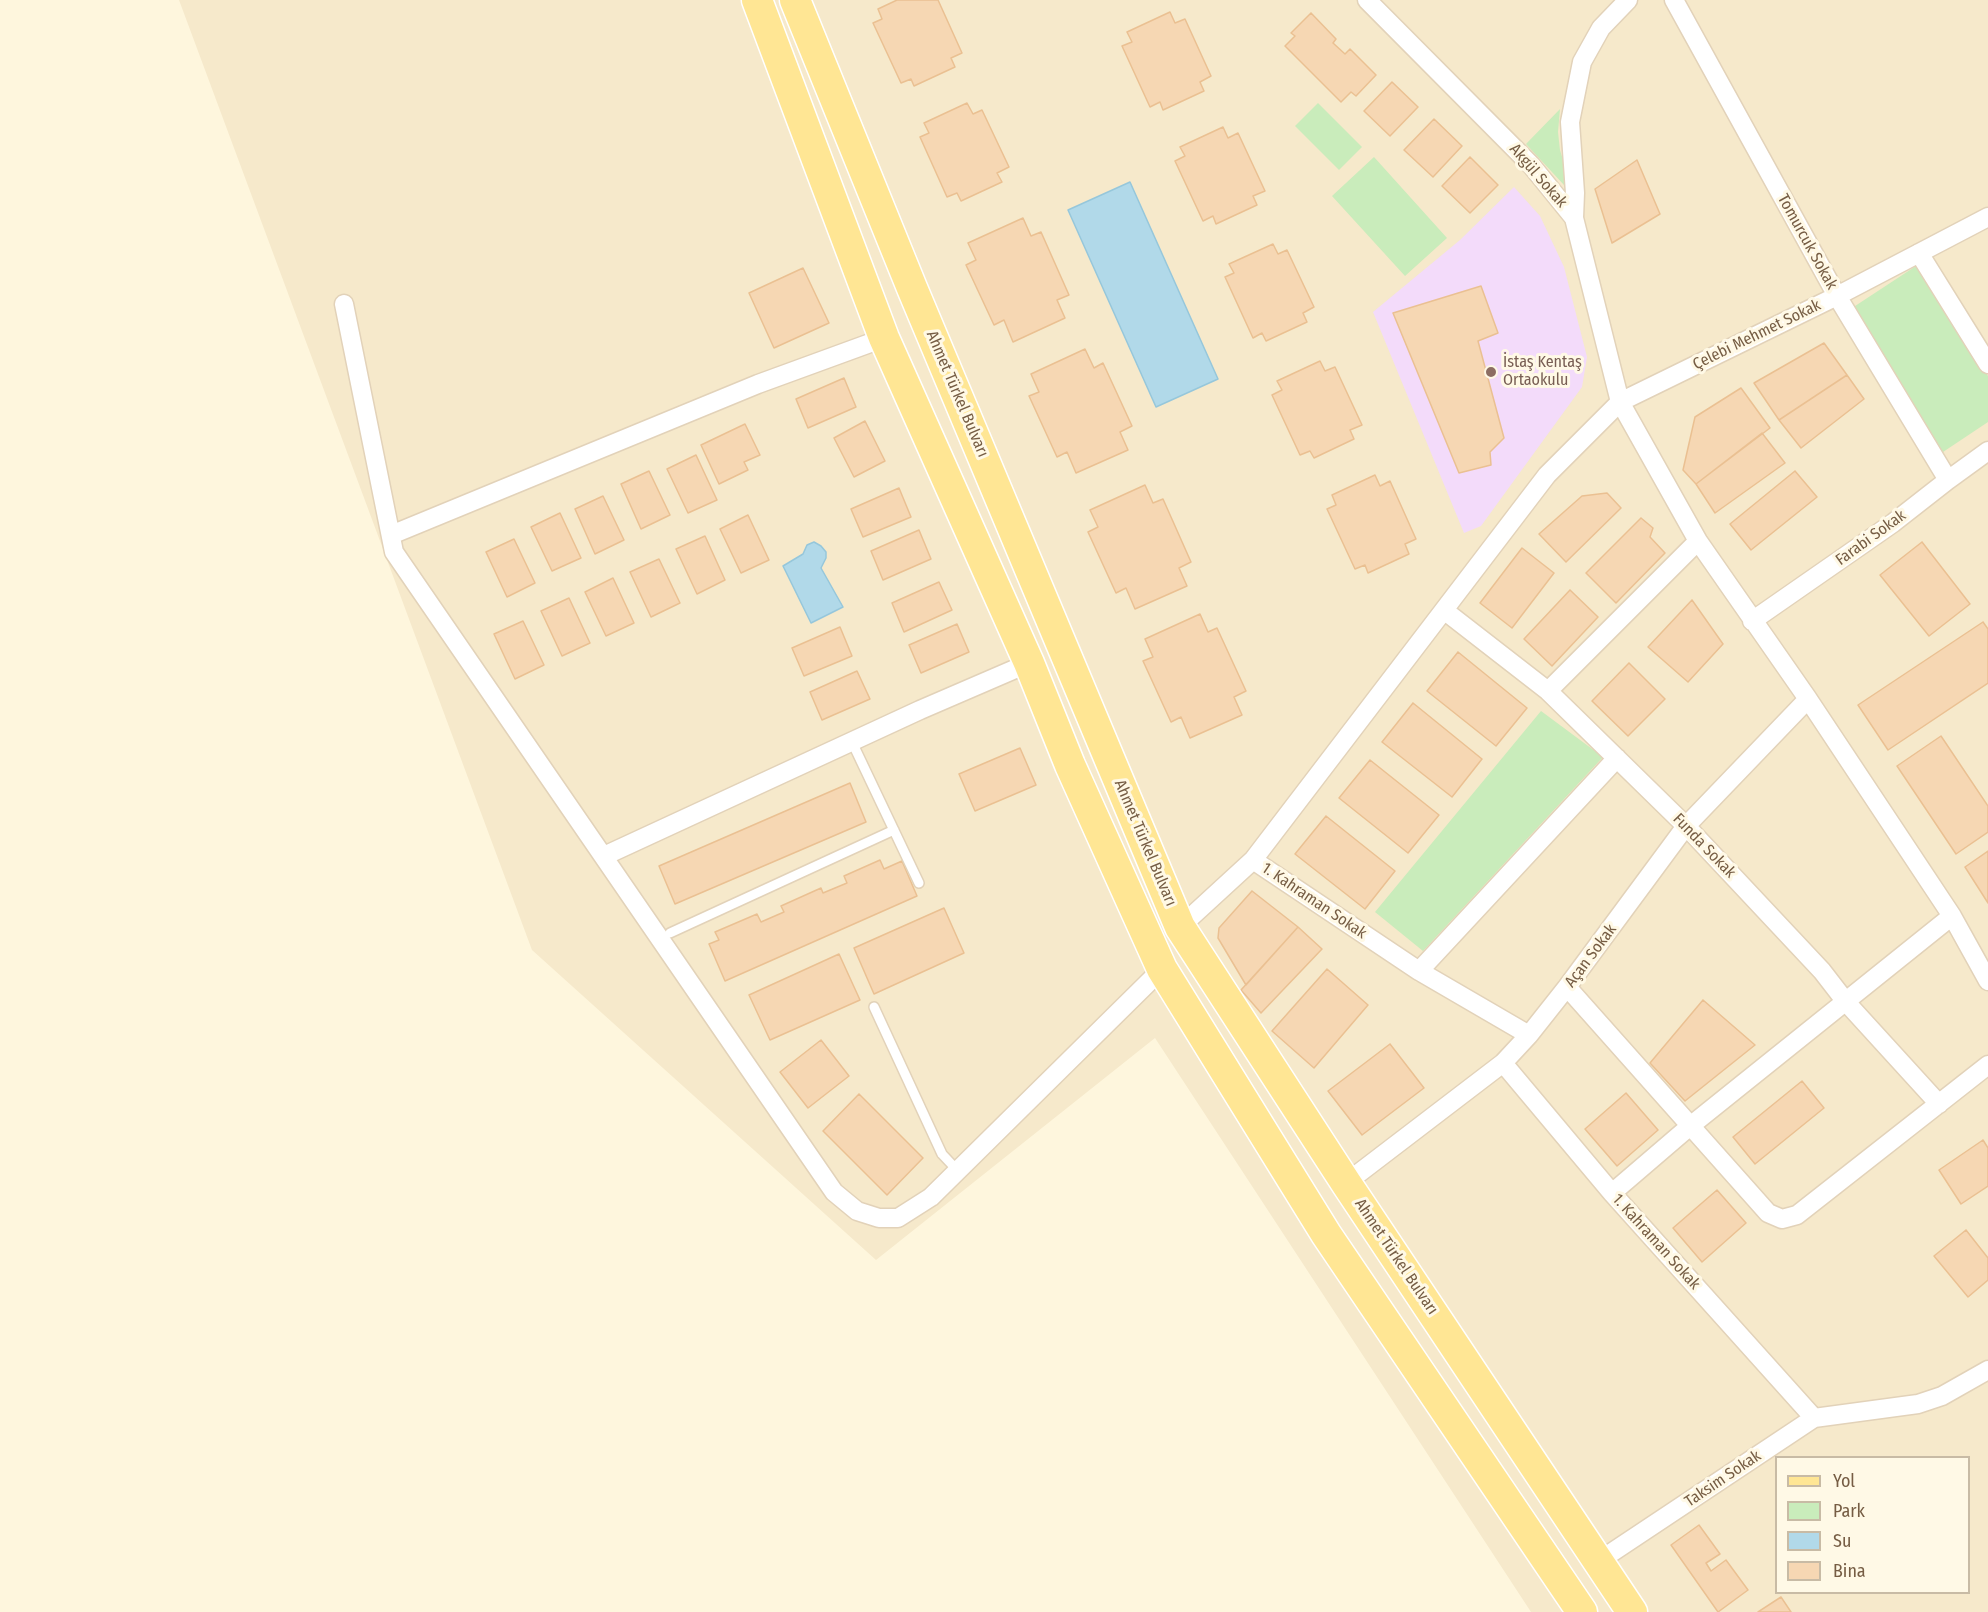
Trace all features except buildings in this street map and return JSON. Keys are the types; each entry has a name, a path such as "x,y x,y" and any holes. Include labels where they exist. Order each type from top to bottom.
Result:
{"main road":[{"path":"757,0 884,338 1029,663 1070,765 1162,969 1326,1234 1582,1612"},
{"name":"Ahmet Türkel Bulvarı","path":"795,0 912,288 1180,927 1346,1183 1632,1612"}],"street":[{"name":"Akgül Sokak","path":"1367,0 1531,165 1574,218 1620,402 1698,541 1808,699 1952,916 1986,973"},
{"path":"1574,218 1575,193 1570,122 1581,62 1601,28 1628,0"},
{"name":"Tomurcuk Sokak","path":"1674,0 1837,296 1948,480"},
{"name":"Çelebi Mehmet Sokak","path":"1180,927 1253,860 1547,475 1620,402 1837,296 1988,217"},
{"path":"1919,253 1988,364"},
{"path":"344,304 394,552 834,1192 857,1211 879,1218 898,1218 931,1197 1162,969"},
{"path":"390,535 747,388 884,338"},
{"name":"Farabi Sokak","path":"1752,621 1893,523 1948,480 1985,460"},
{"path":"1548,692 1698,541"},
{"name":"Funda Sokak","path":"1445,611 1548,692 1686,826 1822,971 1846,1002 1939,1104"},
{"path":"604,856 1029,663"},
{"name":"Açan Sokak","path":"1346,1183 1503,1063 1529,1035 1567,987 1686,826 1808,699"},
{"path":"1419,970 1617,758"},
{"name":"1. Kahraman Sokak","path":"1253,860 1419,970 1529,1035"},
{"path":"1612,1193 1689,1127 1952,916"},
{"path":"1567,987 1689,1127 1768,1213 1782,1219 1797,1215 1988,1065"},
{"name":"1. Kahraman Sokak","path":"1503,1063 1612,1193 1814,1418"},
{"name":"Taksim Sokak","path":"1599,1561 1814,1418 1918,1404 1942,1396 1988,1370"}],"lane":[{"path":"852,742 919,883"},
{"path":"670,933 894,830"},
{"path":"874,1007 942,1154 958,1171"}],"shaded area":[{"path":"179,0 1988,0 1988,1612 1531,1612 1155,1038 876,1260 532,950"},
{"name":"İstaş Kentaş Ortaokulu","path":"1514,187 1540,216 1564,267 1587,357 1582,387 1481,526 1464,533 1373,312 1460,240"}],"green space":[{"path":"1318,103 1362,147 1339,170 1295,126"},
{"path":"1560,109 1558,132 1560,150 1567,174 1564,185 1526,144"},
{"path":"1374,157 1447,238 1405,276 1332,196"},
{"path":"1916,266 1988,376 1988,422 1943,452 1849,310"},
{"path":"1541,711 1603,757 1423,951 1375,912"}],"water":[{"path":"1130,182 1218,379 1156,407 1068,210"},
{"path":"814,542 826,552 821,568 843,607 811,623 783,566 803,554 807,545"}],"place":[{"name":"İstaş Kentaş Ortaokulu","path":"1491,372"}]}
